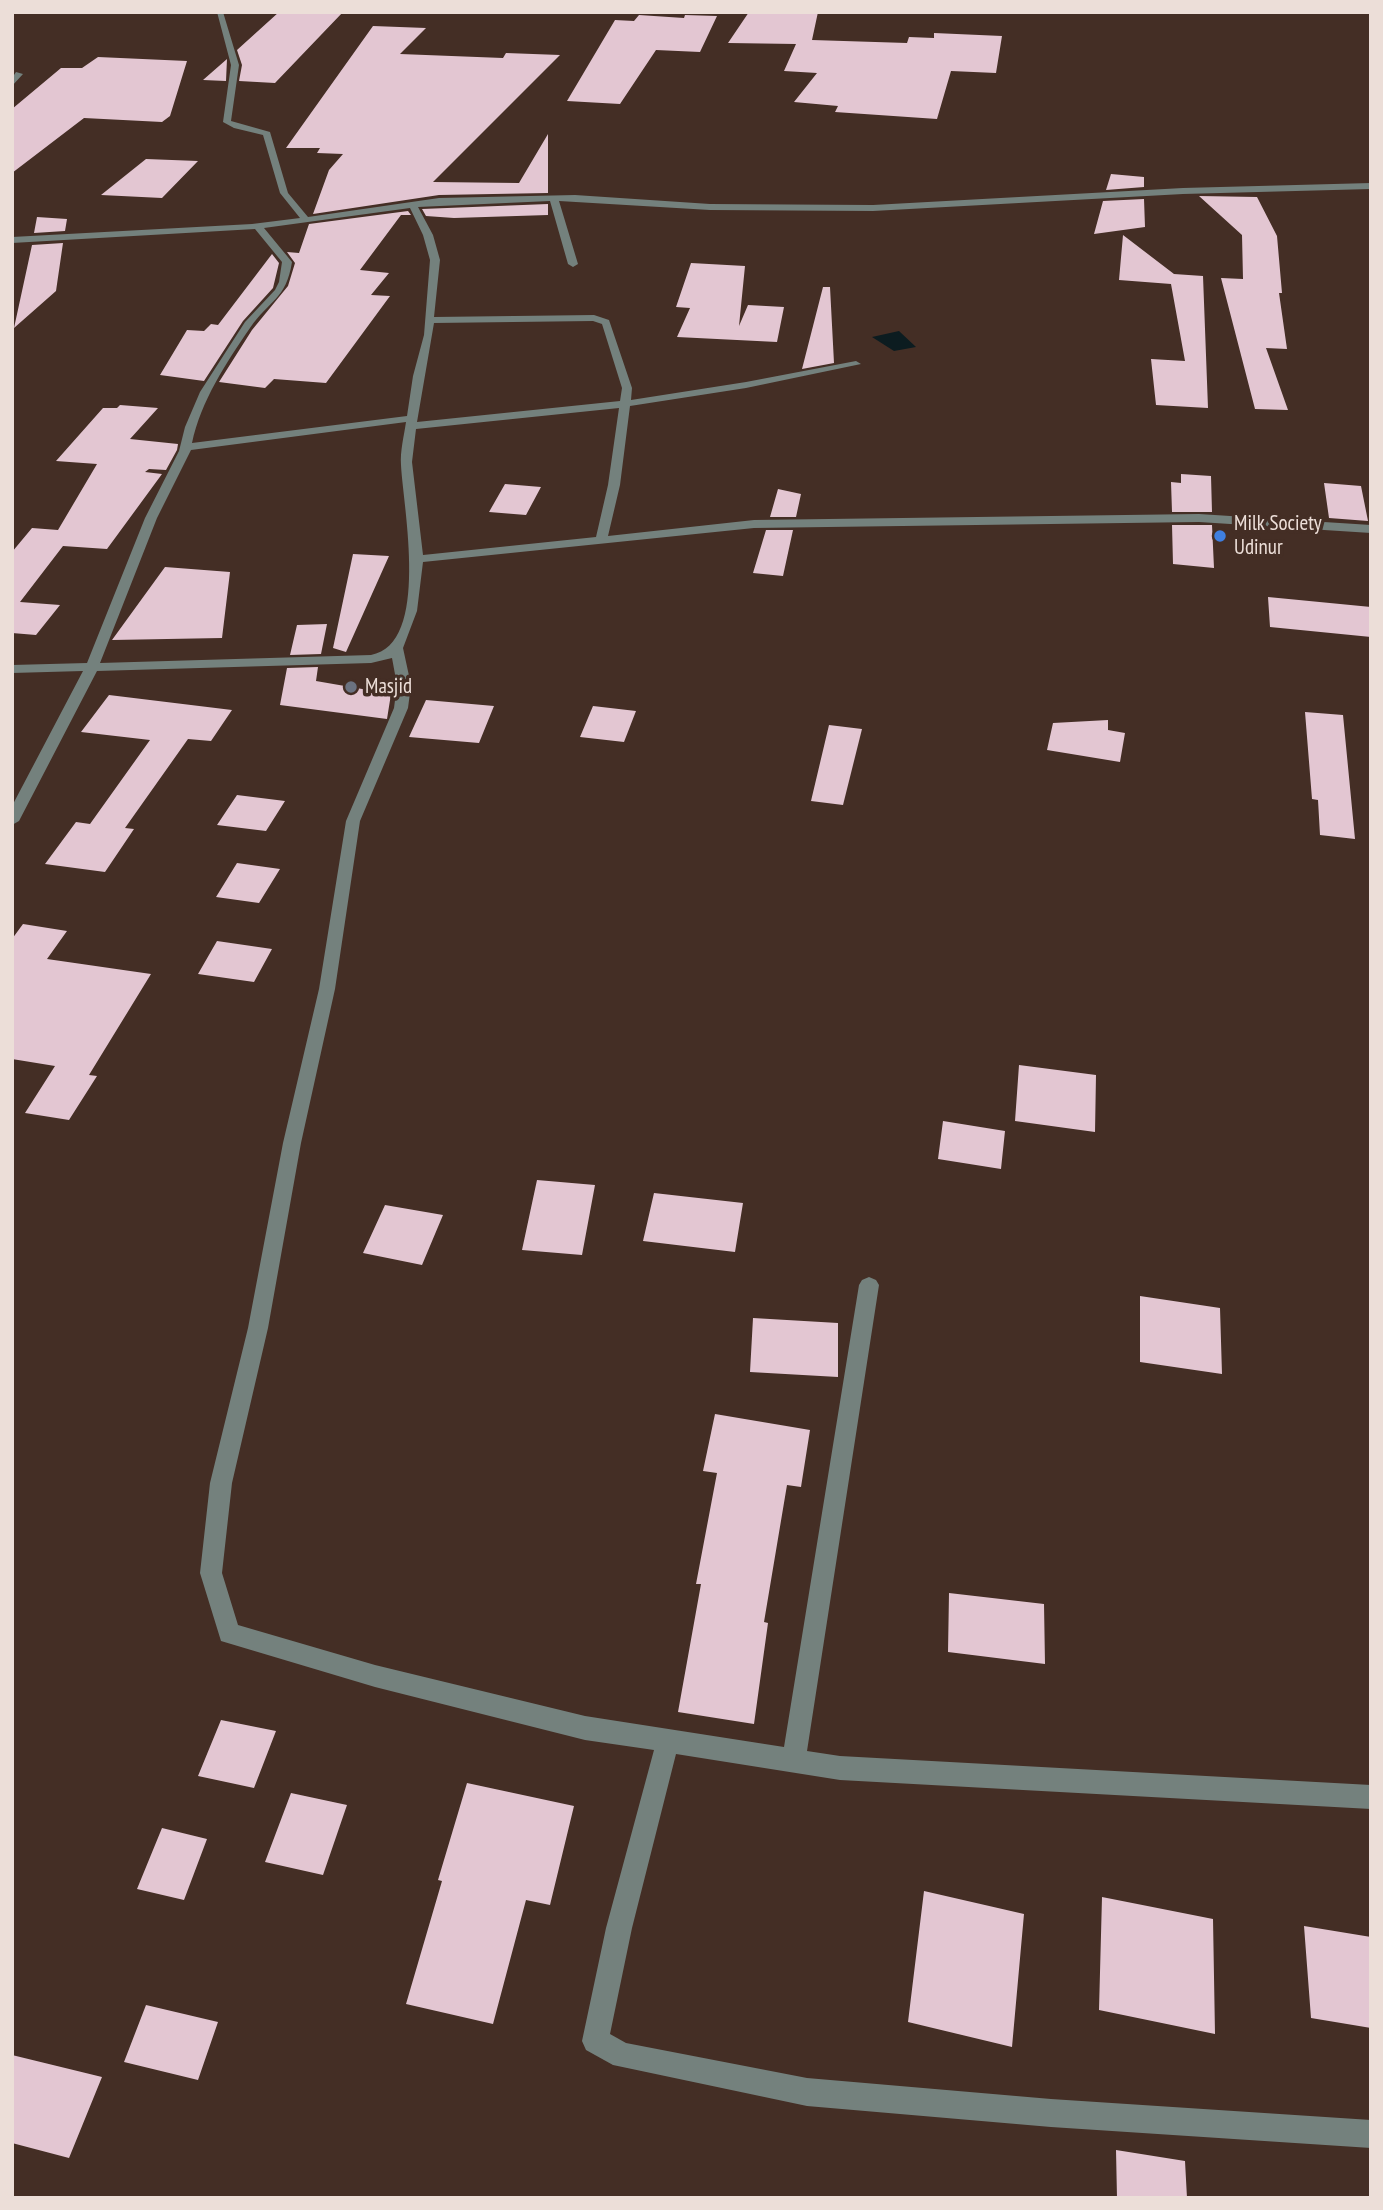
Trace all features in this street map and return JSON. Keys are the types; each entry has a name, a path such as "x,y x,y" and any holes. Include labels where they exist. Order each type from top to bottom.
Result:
{"street":[{"path":"220,12 235,65 227,122 235,128 259,129 267,134 284,193 307,220"},
{"path":"12,84 19,74"},
{"path":"12,240 258,227 412,204 554,199 766,208 873,208 1194,190 1371,186"},
{"path":"554,199 573,264"},
{"path":"12,669 91,669 371,659 388,655 396,647 405,632 415,587 417,559 406,463 418,376 429,335 435,260 428,234 412,204"},
{"path":"12,821 91,669 151,518 186,447 190,427 205,392 248,324 284,282 287,262 258,227"},
{"path":"429,320 594,318 606,322 627,388 614,485 601,540"},
{"path":"186,447 413,422 625,405 775,382 856,364"},
{"path":"417,559 754,524 1199,518 1371,529"},
{"path":"396,647 404,685 401,708 353,821 327,989 292,1143 258,1328 221,1483 211,1573 229,1633 375,1676 572,1725 853,1769 1371,1797"},
{"path":"793,1760 869,1284"},
{"path":"668,1741 619,1928 595,2041 622,2056 807,2092 1051,2113 1371,2134"}],"shaded area":[{"path":"899,331 916,347 894,351 872,337"}],"building":[{"path":"279,12 343,12 275,83 239,81 242,65 237,50"},
{"path":"749,12 818,12 812,40 907,43 909,37 934,38 934,33 1002,36 996,73 951,71 937,119 835,112 838,106 794,102 817,73 784,71 796,44 728,43"},
{"path":"639,15 684,18 685,15 717,16 700,52 656,50 620,104 567,101 615,20 634,21"},
{"path":"373,26 426,28 400,54 503,58 506,53 560,55 433,182 519,183 548,134 548,193 439,195 313,214 329,170 343,154 317,153 320,148 286,148"},
{"path":"98,57 187,61 170,116 162,122 84,118 12,173 12,109 61,68 82,68"},
{"path":"227,59 226,81 203,80"},
{"path":"146,159 198,161 162,198 101,195"},
{"path":"1111,174 1144,177 1144,187 1106,190"},
{"path":"1199,196 1257,197 1277,236 1282,293 1279,293 1287,349 1266,348 1288,410 1255,409 1221,278 1243,279 1242,235"},
{"path":"1144,199 1145,227 1094,234 1103,201"},
{"path":"548,204 548,215 454,218 426,216 422,209"},
{"path":"408,211 411,215 401,215 360,270 389,273 371,295 390,296 326,383 274,379 265,388 219,382 252,330 288,286 295,263 287,252 299,253 309,224"},
{"path":"37,217 67,219 65,231 34,233"},
{"path":"1123,235 1174,274 1203,276 1208,408 1156,405 1151,359 1185,361 1171,284 1119,280"},
{"path":"63,243 56,291 14,328 32,245"},
{"path":"272,254 279,263 273,288 243,321 204,381 160,375 187,330 204,331 211,324 218,325"},
{"path":"691,263 745,266 739,326 748,305 784,307 777,342 677,337 690,308 676,307"},
{"path":"823,287 830,287 834,363 802,369"},
{"path":"120,405 158,408 130,439 178,444 177,450 166,470 149,469 145,472 162,474 107,549 63,546 20,602 60,605 36,635 12,633 12,552 32,528 58,530 97,464 56,461 103,408 117,408"},
{"path":"1181,474 1211,476 1212,512 1172,512 1171,482 1181,483"},
{"path":"1324,483 1361,486 1368,521 1329,518"},
{"path":"505,484 541,487 526,515 489,512"},
{"path":"778,489 801,494 796,517 770,517"},
{"path":"1172,525 1212,525 1214,568 1173,564"},
{"path":"766,530 793,530 783,576 753,573"},
{"path":"353,554 389,556 346,652 333,648"},
{"path":"165,567 230,572 222,638 112,640"},
{"path":"1268,597 1371,607 1371,637 1270,627"},
{"path":"327,624 321,654 290,655 297,625"},
{"path":"318,667 316,681 391,694 387,719 280,705 287,668"},
{"path":"109,695 232,710 211,741 188,739 125,828 134,829 105,872 45,864 76,822 90,824 150,740 81,732"},
{"path":"426,700 494,706 479,743 409,737"},
{"path":"593,706 636,711 624,742 580,737"},
{"path":"1305,712 1343,715 1355,839 1320,835 1318,800 1312,799"},
{"path":"1108,720 1108,730 1125,733 1120,762 1047,750 1053,723"},
{"path":"829,725 862,729 843,805 811,801"},
{"path":"237,795 285,801 266,831 217,825"},
{"path":"237,863 280,869 259,903 216,897"},
{"path":"23,924 67,931 47,959 151,974 89,1075 97,1076 69,1120 25,1113 55,1066 12,1059 12,939"},
{"path":"217,941 272,949 254,982 198,974"},
{"path":"1019,1065 1096,1075 1095,1132 1015,1121"},
{"path":"943,1121 1005,1131 1001,1169 938,1159"},
{"path":"537,1180 595,1185 582,1255 522,1250"},
{"path":"654,1193 743,1203 735,1252 643,1241"},
{"path":"385,1205 443,1215 422,1265 363,1253"},
{"path":"1140,1296 1220,1308 1222,1374 1140,1362"},
{"path":"753,1318 838,1323 838,1377 750,1372"},
{"path":"715,1414 810,1430 801,1487 787,1485 764,1622 768,1623 754,1724 678,1712 701,1584 696,1584 717,1473 703,1471"},
{"path":"949,1593 1044,1604 1045,1664 948,1652"},
{"path":"221,1720 276,1731 254,1788 198,1776"},
{"path":"467,1783 574,1806 550,1905 526,1900 493,2024 406,2004 442,1881 438,1880"},
{"path":"291,1793 347,1805 323,1875 265,1862"},
{"path":"162,1828 207,1839 184,1900 137,1889"},
{"path":"924,1891 1024,1914 1012,2047 908,2022"},
{"path":"1102,1897 1213,1919 1215,2034 1099,2010"},
{"path":"1304,1926 1371,1937 1371,2028 1311,2018"},
{"path":"146,2005 218,2022 198,2080 124,2062"},
{"path":"12,2055 102,2077 69,2158 12,2143"},
{"path":"1116,2150 1185,2161 1187,2198 1117,2198"}],"place":[{"name":"Milk Society Udinur","path":"1220,536"},
{"name":"Masjid","path":"351,687"}]}
